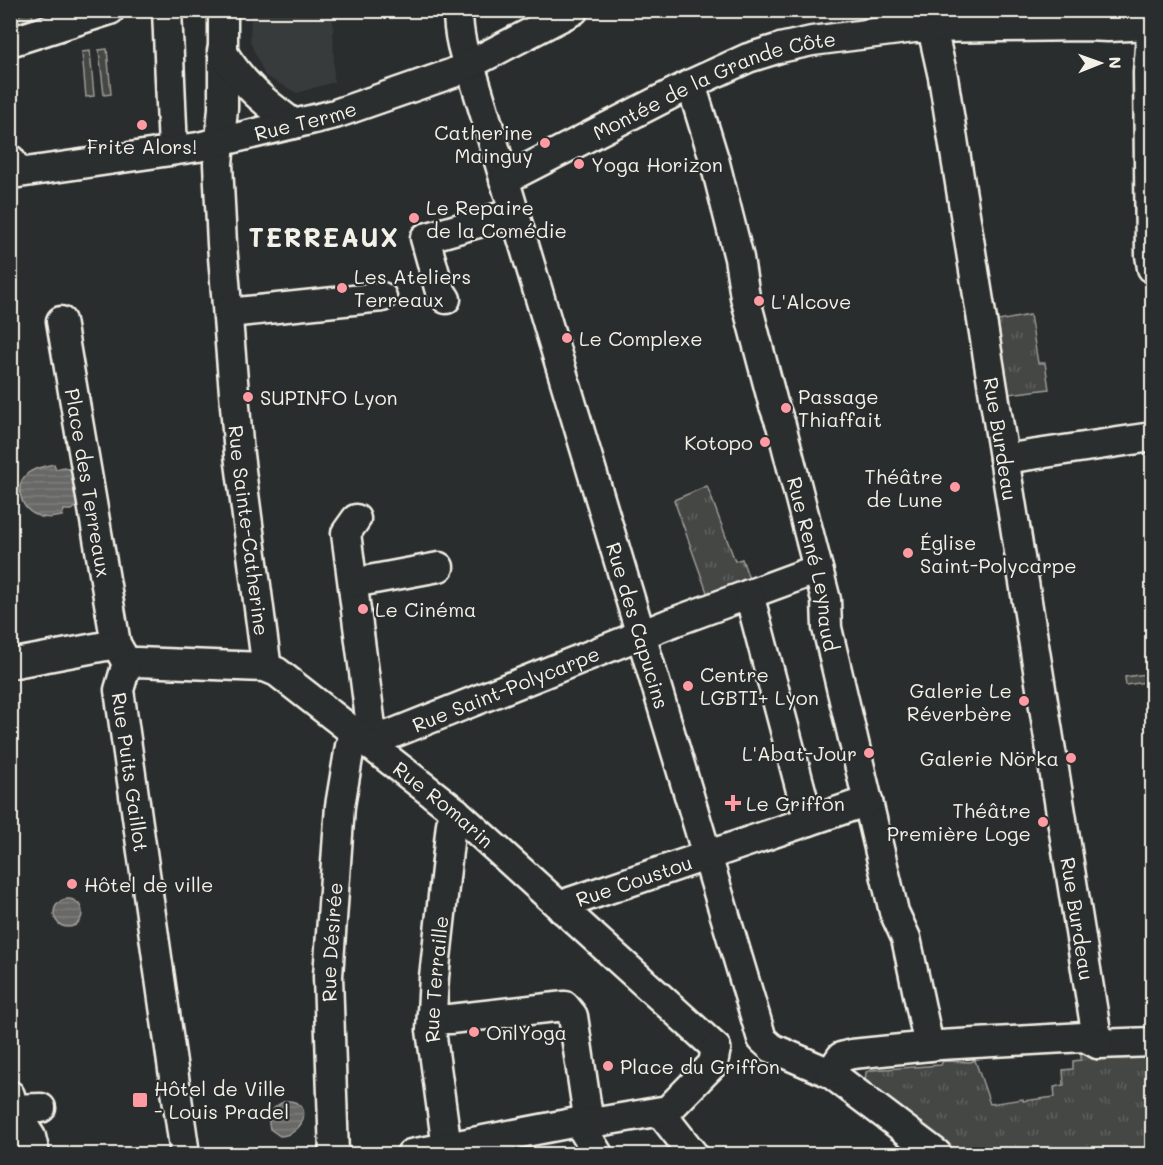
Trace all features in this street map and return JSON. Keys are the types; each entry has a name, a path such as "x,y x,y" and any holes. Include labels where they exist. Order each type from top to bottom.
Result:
{"street":[{"path":"10,42 110,10"},
{"path":"167,10 173,150"},
{"name":"Rue Sainte-Catherine","path":"223,10 221,141 218,164 222,244 231,310 239,455 246,522 265,652 265,668"},
{"name":"Rue des Capucins","path":"458,10 458,32 468,66 474,78 762,1039"},
{"name":"Rue Terme","path":"15,166 173,150 335,114 468,66 574,10"},
{"name":"Montée de la Grande Côte","path":"504,180 691,84 748,58 812,40 914,28 930,19 1108,27 1152,24"},
{"name":"Rue Burdeau","path":"930,19 943,77 1098,1044"},
{"path":"1152,24 1148,72 1152,268"},
{"path":"222,51 250,90 294,124"},
{"name":"Rue René Leynaud","path":"691,84 726,203 740,258 745,297 773,403 782,424 826,600 827,628 894,912 906,938 930,1046"},
{"path":"438,293 425,238 514,213"},
{"path":"231,310 238,312 382,297"},
{"name":"Place des Terreaux","path":"61,321 122,654"},
{"path":"1004,459 1152,437"},
{"name":"Rue Désirée","path":"334,1155 328,976 340,806 351,744 364,738 371,726 346,533 356,519"},
{"path":"353,583 439,567"},
{"name":"Rue Saint-Polycarpe","path":"364,738 818,569"},
{"path":"749,594 809,821"},
{"path":"10,664 122,654"},
{"name":"Rue Romarin","path":"122,654 137,662 265,668 277,672 456,812 716,1048"},
{"name":"Rue Puits Gaillot","path":"122,654 119,690 185,1155"},
{"name":"Rue Coustou","path":"562,909 570,902 868,801"},
{"name":"Rue Terraille","path":"447,1148 431,1030 434,977 451,824 456,812"},
{"path":"432,1019 565,1006 573,1016 587,1110 580,1125"},
{"path":"830,1073 841,1057 852,1054 930,1046 1084,1037 1098,1044 1152,1042"},
{"path":"411,1155 572,1123 580,1125 668,1110 713,1064 716,1048 762,1039 772,1048 830,1073 938,1155"},
{"path":"11,1104 41,1108"},
{"path":"11,1104 31,1137 35,1155"},
{"path":"660,1112 693,1155"},
{"path":"580,1125 598,1155"}],"shaded area":[{"path":"251,11 333,11 334,82 297,93 265,76 250,42"},
{"path":"54,464 56,469 64,467 75,471 81,503 72,510 64,510 62,516 41,517 29,511 22,501 21,483 31,471"},
{"path":"68,899 78,903 82,913 78,923 68,927 58,923 54,913 58,903"},
{"path":"286,1101 295,1102 301,1106 303,1118 296,1130 280,1136 270,1129 269,1119 274,1108"}],"green space":[{"path":"31,11 33,17 11,25 11,18"},
{"path":"107,49 111,94 104,95 99,50"},
{"path":"90,51 94,96 86,97 82,52"},
{"path":"1030,315 1038,363 1045,363 1049,389 1009,394 998,321"},
{"path":"707,486 735,561 742,559 749,579 708,595 674,500"},
{"path":"1152,673 1152,681 1126,685 1125,677"},
{"path":"1081,1052 1152,1052 1152,1154 962,1154 865,1082 866,1072 872,1070 941,1065 943,1061 971,1062 975,1060 990,1104 1055,1097 1054,1087 1064,1085 1063,1070 1073,1069 1073,1061 1081,1060"}],"place":[{"name":"Frite Alors!","path":"142,125"},
{"name":"Catherine Mainguy","path":"545,143"},
{"name":"Yoga Horizon","path":"579,164"},
{"name":"Le Repaire de la Comédie","path":"414,218"},
{"name":"Les Ateliers Terreaux","path":"342,288"},
{"name":"L'Alcove","path":"759,301"},
{"name":"Le Complexe","path":"567,338"},
{"name":"SUPINFO Lyon","path":"248,397"},
{"name":"Passage Thiaffait","path":"786,408"},
{"name":"Kotopo","path":"765,442"},
{"name":"Théâtre de Lune","path":"955,487"},
{"name":"Église Saint-Polycarpe","path":"908,553"},
{"name":"Le Cinéma","path":"363,609"},
{"name":"Centre LGBTI+ Lyon","path":"688,686"},
{"name":"Galerie Le Réverbère","path":"1024,701"},
{"name":"L'Abat-Jour","path":"869,753"},
{"name":"Galerie Nörka","path":"1071,758"},
{"name":"Le Griffon","path":"733,803"},
{"name":"Théâtre Première Loge","path":"1043,822"},
{"name":"Hôtel de ville","path":"72,884"},
{"name":"OnlYoga","path":"474,1032"},
{"name":"Place du Griffon","path":"608,1066"},
{"name":"Hôtel de Ville - Louis Pradel","path":"140,1100"}],"district":[{"name":"TERREAUX","path":"324,237"}]}
